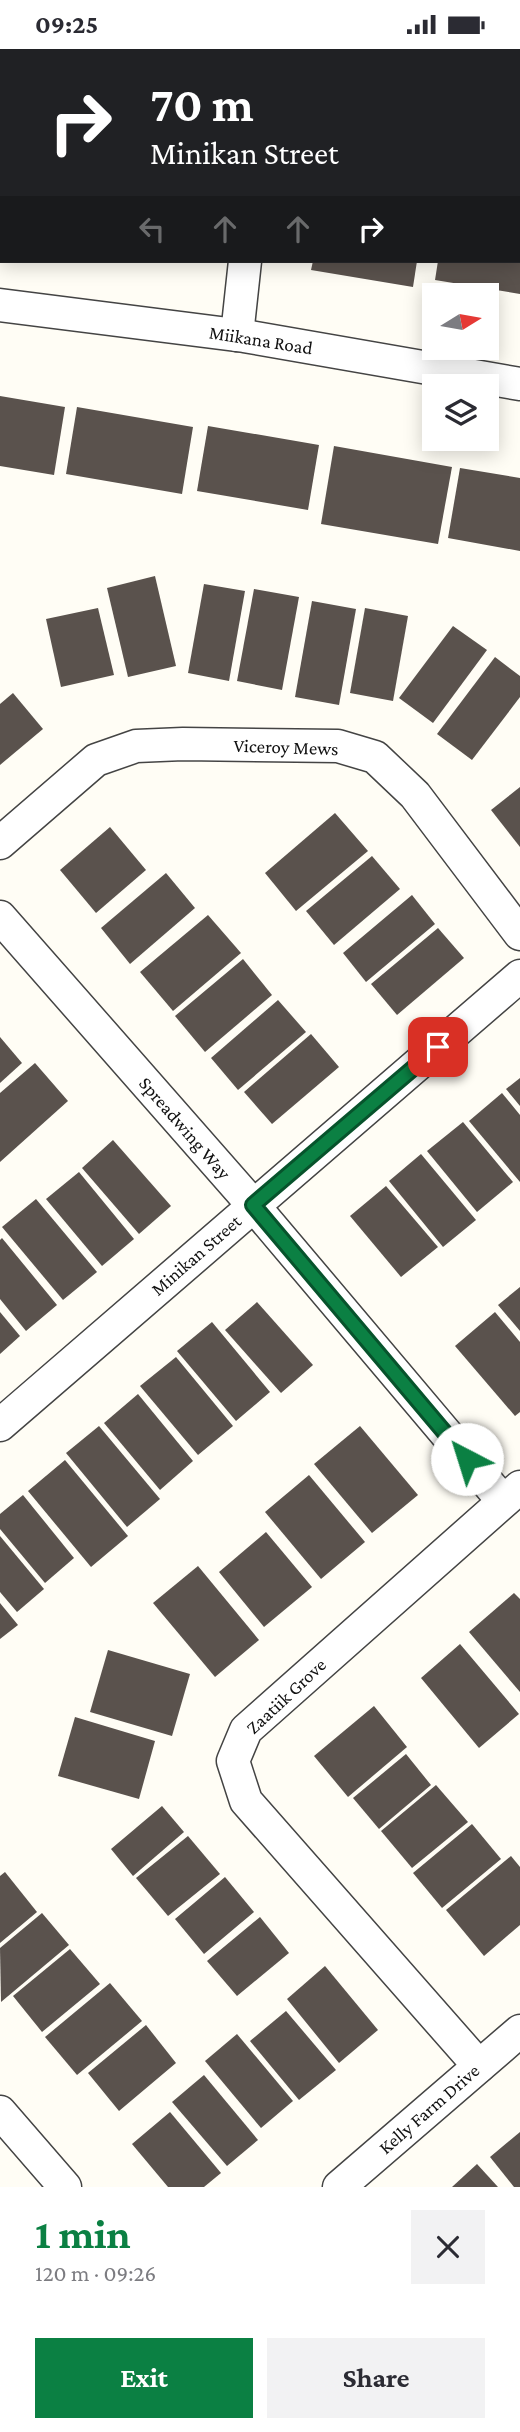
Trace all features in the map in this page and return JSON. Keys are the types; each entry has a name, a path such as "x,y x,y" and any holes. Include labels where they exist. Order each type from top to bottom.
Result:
{"street":[{"path":"237,335 245,263"},
{"name":"Miikana Road","path":"0,305 237,335 520,384"},
{"name":"Viceroy Mews","path":"0,843 96,760 136,746 338,746 375,757 415,795 520,934"},
{"name":"Spreadwing Way","path":"0,917 511,1494"},
{"name":"Minikan Street","path":"0,1425 520,976"},
{"name":"Zaatiik Grove","path":"479,2066 246,1801 233,1761 246,1730 511,1494"},
{"name":"Kelly Farm Drive","path":"339,2187 520,2031"},
{"path":"0,2112 65,2187"}],"building":[{"path":"313,263 417,263 413,287 311,270"},
{"path":"438,263 520,263 520,294 499,291 499,283 453,283 435,280"},
{"path":"0,396 65,407 54,475 0,466"},
{"path":"77,407 193,427 182,494 66,474"},
{"path":"208,426 319,445 308,510 197,491"},
{"path":"334,446 452,467 438,544 321,524"},
{"path":"460,468 520,478 520,551 448,538"},
{"path":"155,576 176,666 128,677 107,588"},
{"path":"204,584 245,591 229,681 188,673"},
{"path":"254,589 299,597 282,690 237,681"},
{"path":"312,601 356,609 339,705 295,697"},
{"path":"98,608 114,675 61,687 46,619"},
{"path":"365,608 408,616 393,701 350,693"},
{"path":"453,626 487,650 433,723 399,698"},
{"path":"495,657 520,676 520,697 472,760 437,734"},
{"path":"13,693 43,729 0,765 0,704"},
{"path":"520,787 520,847 491,810"},
{"path":"335,813 368,851 296,911 265,873"},
{"path":"110,827 146,870 96,913 60,870"},
{"path":"372,856 400,889 334,945 306,911"},
{"path":"166,873 195,908 130,964 101,928"},
{"path":"412,895 435,924 366,982 343,953"},
{"path":"208,915 241,953 173,1011 140,972"},
{"path":"438,928 464,958 397,1015 371,984"},
{"path":"243,959 272,995 205,1052 175,1016"},
{"path":"278,1000 306,1032 238,1090 211,1058"},
{"path":"311,1034 339,1067 272,1124 244,1092"},
{"path":"0,1037 22,1063 0,1083"},
{"path":"35,1063 68,1101 0,1162 0,1093"},
{"path":"520,1078 520,1106 506,1089"},
{"path":"502,1093 520,1115 520,1182 469,1121"},
{"path":"463,1122 513,1182 477,1212 427,1151"},
{"path":"113,1140 171,1206 139,1234 82,1168"},
{"path":"421,1154 476,1220 443,1247 389,1181"},
{"path":"79,1172 134,1239 102,1266 46,1199"},
{"path":"386,1186 438,1247 401,1277 350,1216"},
{"path":"36,1199 97,1272 63,1300 2,1227"},
{"path":"2,1238 57,1305 26,1331 0,1299"},
{"path":"520,1287 520,1331 498,1305"},
{"path":"257,1302 313,1365 281,1393 225,1330"},
{"path":"0,1312 20,1336 0,1354"},
{"path":"495,1312 520,1342 520,1412 515,1416 455,1346"},
{"path":"212,1322 270,1392 236,1421 177,1351"},
{"path":"176,1357 233,1426 198,1455 140,1386"},
{"path":"138,1394 193,1461 160,1490 104,1423"},
{"path":"99,1426 160,1499 127,1527 66,1453"},
{"path":"360,1426 418,1495 372,1533 314,1464"},
{"path":"65,1460 128,1536 91,1567 28,1491"},
{"path":"309,1475 365,1542 321,1579 265,1512"},
{"path":"23,1495 74,1558 45,1583 0,1529 0,1514"},
{"path":"266,1532 312,1587 264,1627 219,1572"},
{"path":"0,1536 44,1589 17,1612 0,1592"},
{"path":"198,1566 259,1640 215,1677 153,1603"},
{"path":"514,1593 520,1599 520,1692 469,1632"},
{"path":"0,1603 18,1625 0,1639"},
{"path":"460,1644 519,1714 479,1748 421,1678"},
{"path":"108,1650 190,1674 172,1736 90,1712"},
{"path":"374,1706 407,1747 348,1797 314,1756"},
{"path":"75,1717 155,1741 139,1799 58,1776"},
{"path":"406,1754 431,1785 379,1829 353,1798"},
{"path":"436,1785 468,1822 412,1868 381,1831"},
{"path":"162,1806 184,1832 133,1876 111,1849"},
{"path":"472,1824 501,1859 442,1908 413,1873"},
{"path":"188,1836 220,1874 168,1916 136,1878"},
{"path":"511,1856 520,1867 520,1925 484,1956 446,1910"},
{"path":"5,1872 37,1912 0,1943 0,1876"},
{"path":"225,1877 254,1912 204,1954 175,1919"},
{"path":"42,1913 69,1945 1,2002 0,1948"},
{"path":"260,1917 289,1953 237,1996 207,1961"},
{"path":"70,1949 100,1984 42,2032 13,1996"},
{"path":"325,1966 378,2030 339,2063 287,1999"},
{"path":"110,1983 142,2021 77,2075 45,2037"},
{"path":"286,2011 336,2070 299,2100 250,2041"},
{"path":"146,2025 176,2063 119,2111 88,2073"},
{"path":"237,2034 293,2101 261,2128 205,2061"},
{"path":"204,2075 258,2140 227,2166 172,2102"},
{"path":"170,2112 221,2173 204,2187 168,2187 132,2144"},
{"path":"520,2132 520,2187 514,2187 490,2157"},
{"path":"477,2164 498,2187 452,2187"}],"route":[{"path":"438,1047 253,1205 467,1459"}]}
